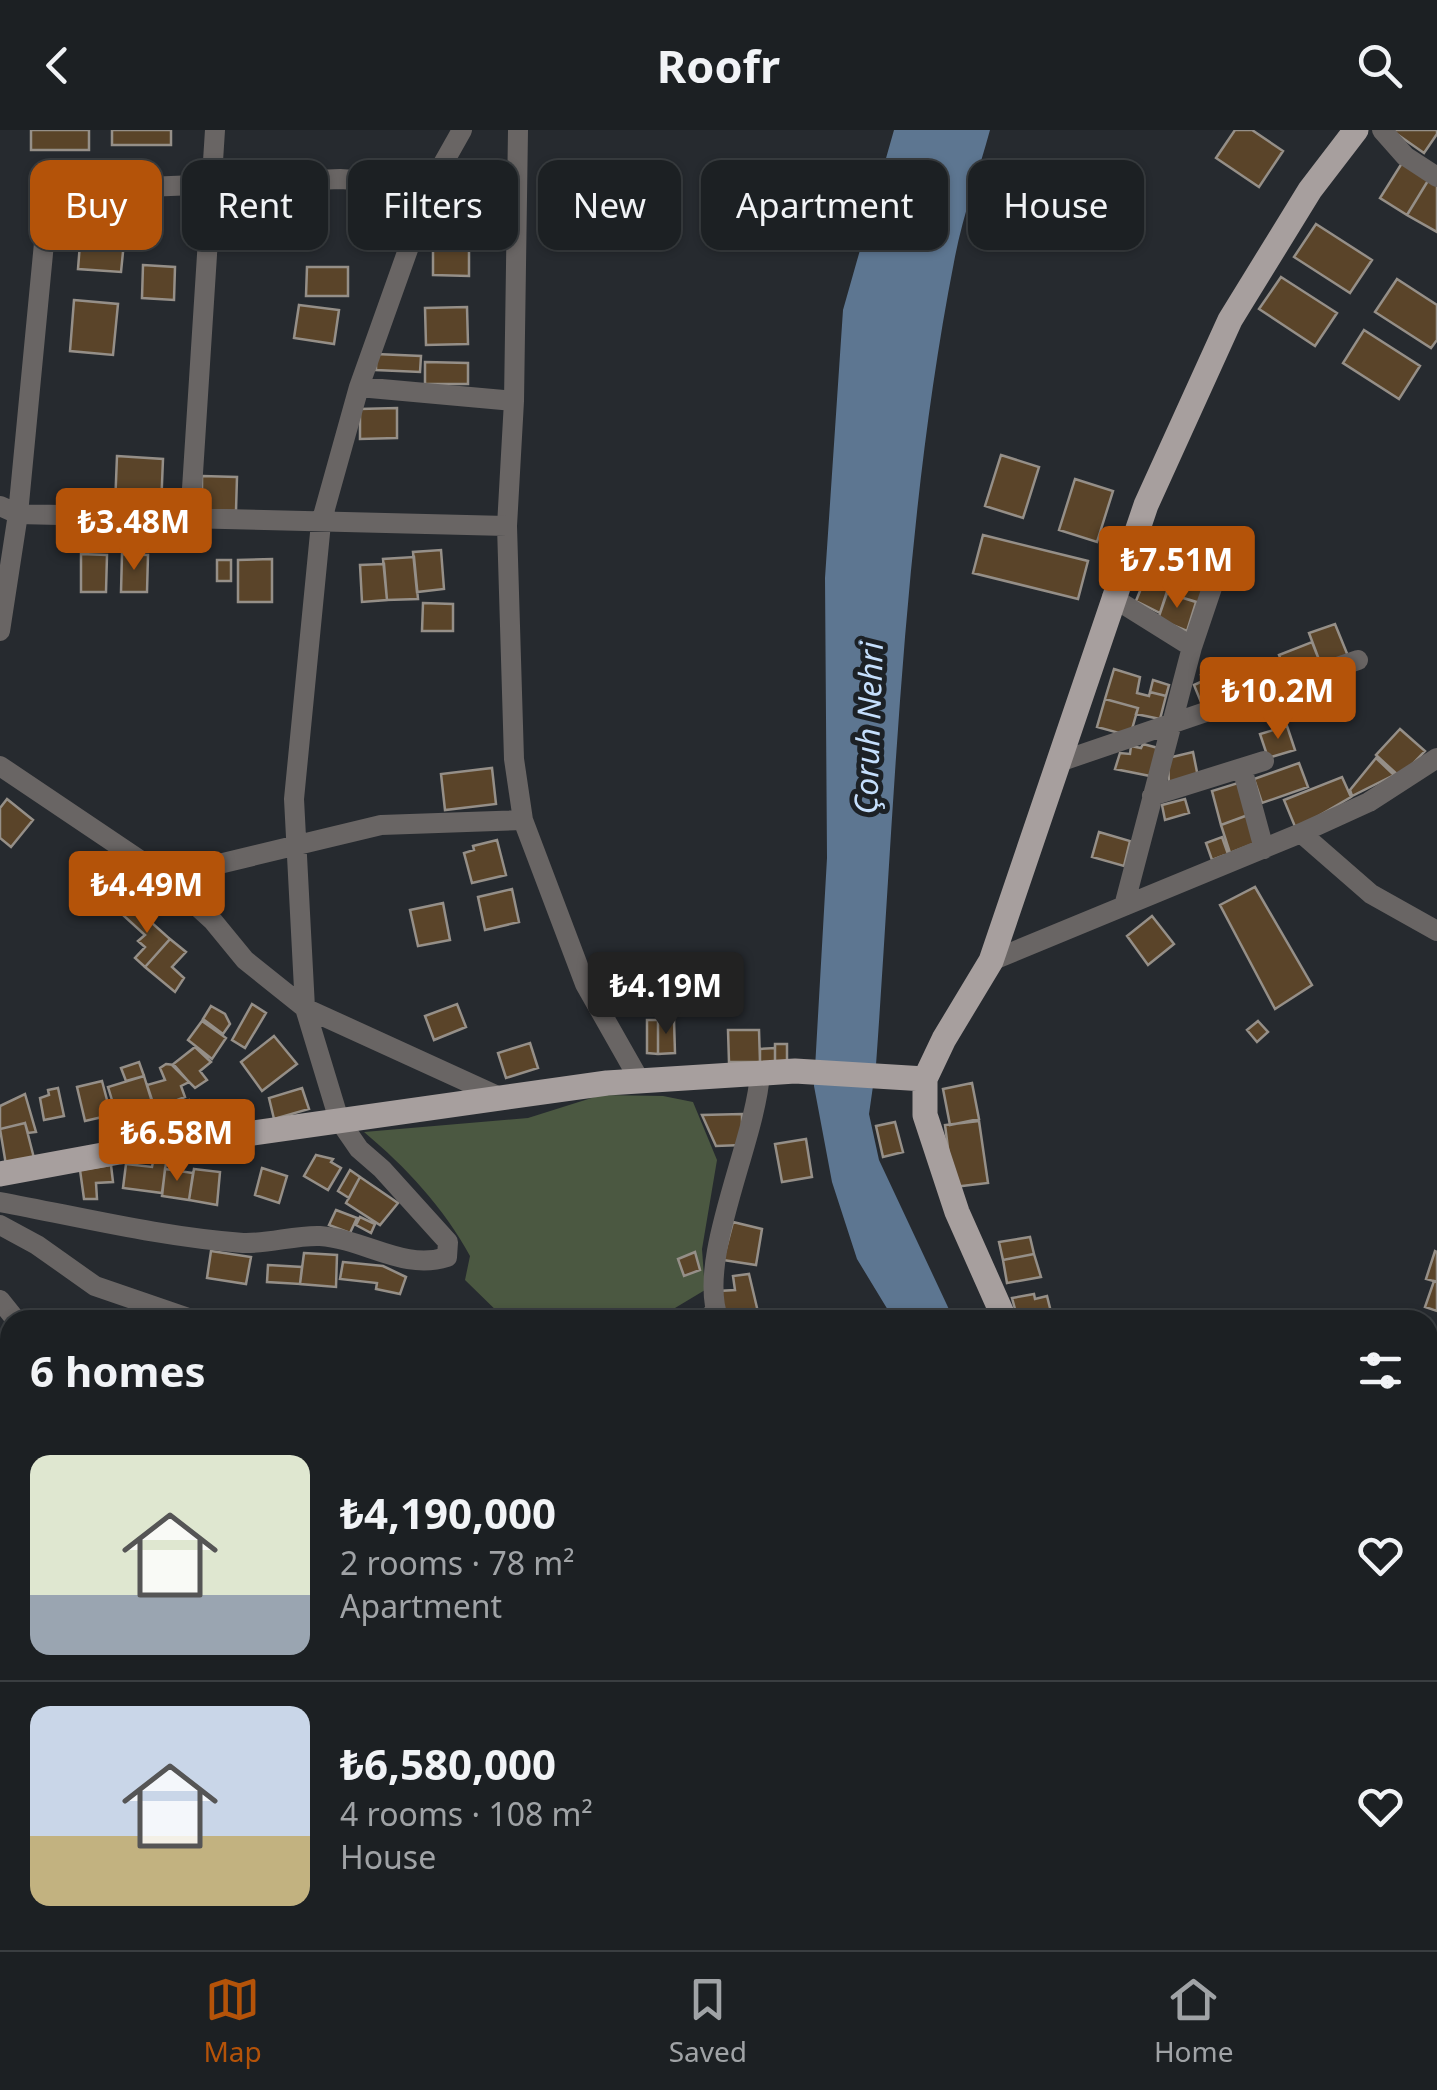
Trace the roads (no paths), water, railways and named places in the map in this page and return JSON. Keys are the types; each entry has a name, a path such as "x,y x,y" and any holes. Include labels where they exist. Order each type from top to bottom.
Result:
{"main road":[{"path":"1001,1310 957,1212 924,1115 924,1079 991,960 1060,762 1112,596 1146,505 1230,320 1310,190 1356,130"},
{"path":"0,1174 119,1152 339,1120 640,1081 794,1070 924,1079"}],"street":[{"path":"214,160 215,130"},
{"path":"445,160 462,130"},
{"path":"518,130 514,401 507,526 514,759 523,820 585,984 640,1081"},
{"path":"1382,130 1404,156 1437,177"},
{"path":"0,631 9,510 49,190 182,184"},
{"path":"190,520 208,250"},
{"path":"0,1202 132,1230 205,1240 250,1243 318,1236 353,1242 406,1261 447,1258 448,1242 430,1219 359,1149 339,1120 305,1008 294,848 294,799 321,522 359,387 408,250"},
{"path":"359,387 514,401"},
{"path":"9,510 190,520 507,526"},
{"path":"1124,906 1192,647 1220,562"},
{"path":"1112,596 1192,647"},
{"path":"1060,762 1358,660"},
{"path":"991,960 1302,833 1369,802 1437,758"},
{"path":"1152,796 1264,761"},
{"path":"0,766 166,877 213,921 244,960 305,1008 500,1098"},
{"path":"1242,768 1264,849"},
{"path":"166,877 381,825 523,820"},
{"path":"1302,833 1371,894 1437,931"},
{"path":"716,1310 712,1273 754,1112 760,1072"},
{"path":"0,1224 95,1286 165,1310"}],"water":[{"name":"Çoruh Nehri","path":"894,130 990,130 981,160 968,160 968,205 954,262 923,460 903,662 876,1065 869,1114 879,1160 949,1310 888,1310 857,1259 832,1182 814,1086 827,858 825,578 843,310 860,250 948,250 948,160 886,160"}]}
